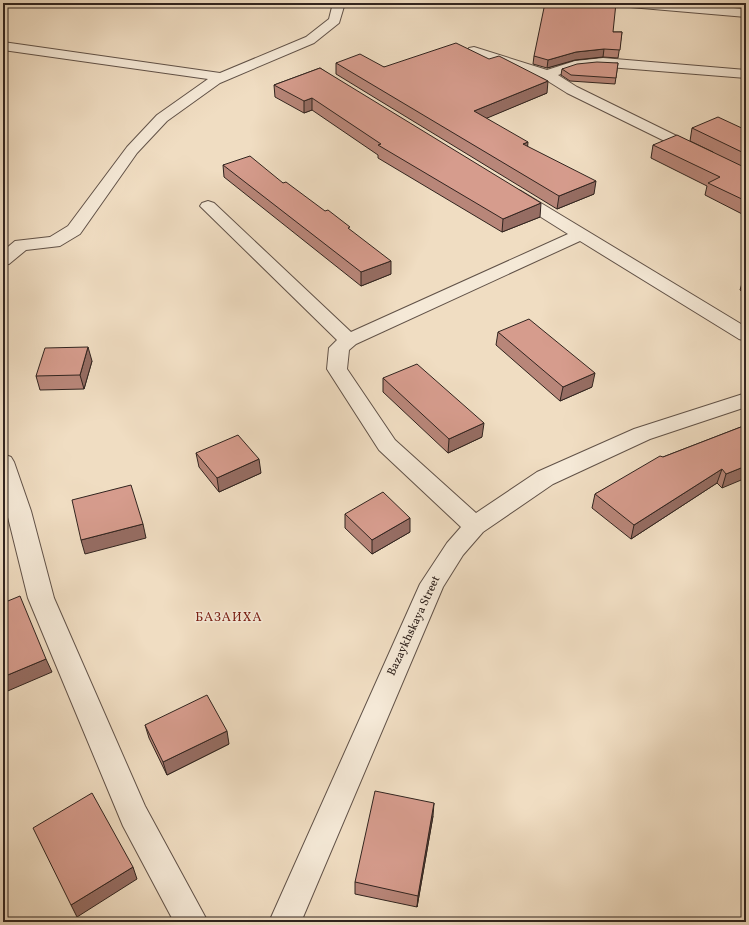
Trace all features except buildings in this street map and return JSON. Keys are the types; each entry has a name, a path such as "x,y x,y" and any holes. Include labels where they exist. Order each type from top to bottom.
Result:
{"street":[{"path":"3,260 21,245 54,242 74,230 132,150 162,118 221,77 310,40 334,20 339,3"},
{"path":"630,3 746,12"},
{"path":"3,46 221,77"},
{"path":"474,51 548,75 572,90 746,176"},
{"path":"548,75 562,68 584,62 603,62 746,74"},
{"path":"501,185 746,336"},
{"path":"208,206 349,340"},
{"path":"474,526 387,445 338,368 339,348 349,340 581,234"},
{"name":"Bazaykhskaya Street","path":"285,922 432,584 455,550 474,526 546,478 642,434 746,400"},
{"path":"3,462 19,511 41,598 134,816 192,922"}],"district":[{"name":"БАЗАИХА","path":"229,618"}]}
